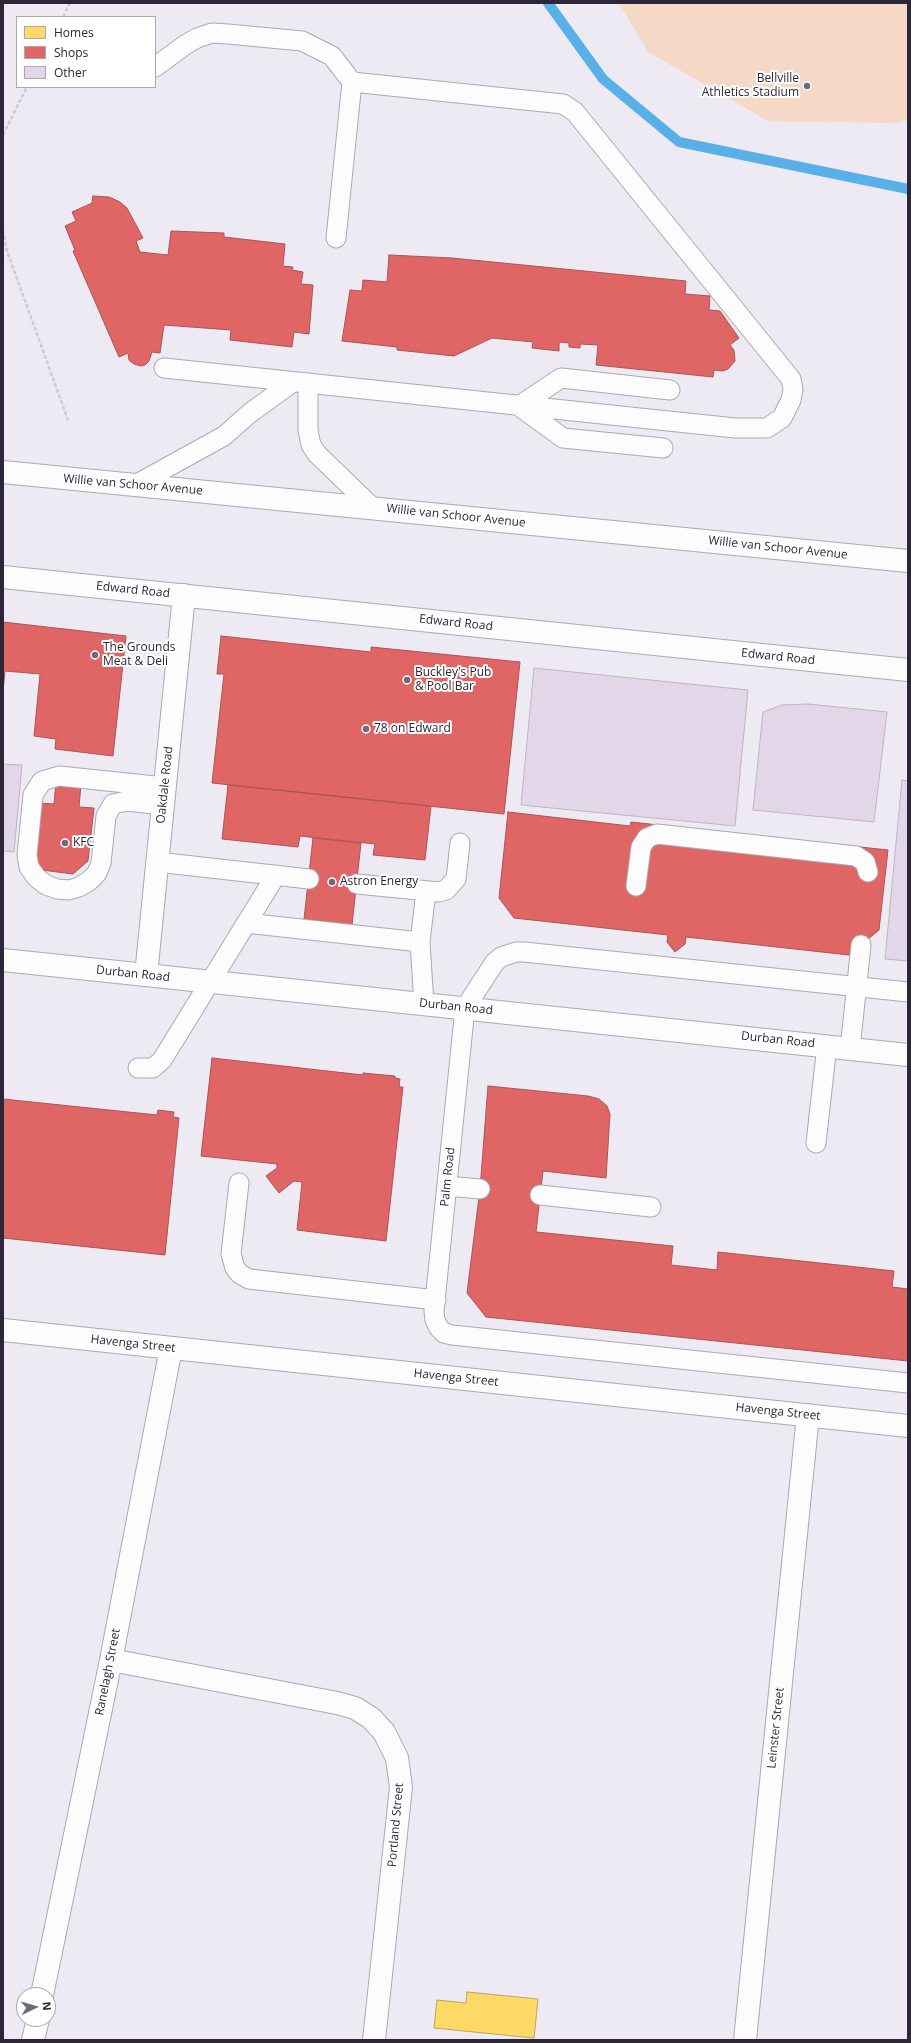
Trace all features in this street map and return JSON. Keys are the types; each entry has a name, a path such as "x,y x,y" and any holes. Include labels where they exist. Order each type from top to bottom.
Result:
{"street":[{"name":"Willie van Schoor Avenue","path":"3,472 907,560"},
{"name":"Edward Road","path":"3,577 908,670"},
{"name":"Oakdale Road","path":"146,975 184,595"},
{"name":"Durban Road","path":"3,960 827,1045 908,1055"},
{"name":"Havenga Street","path":"3,1330 908,1426"},
{"name":"Ranelagh Street","path":"44,1987 111,1660 171,1348"},
{"name":"Leinster Street","path":"745,2040 808,1416"},
{"name":"Portland Street","path":"111,1660 337,1703 355,1708 371,1718 384,1732 392,1744 398,1758 401,1787 374,2040"},
{"path":"33,2040 36,2027"}],"lane":[{"path":"156,66 185,45 197,38 212,33 302,41 332,56 352,82 336,238"},
{"path":"164,368 735,428 767,428 775,424 787,410 792,390 790,379 575,112 568,106 558,103 352,82"},
{"path":"520,406 561,378 670,390"},
{"path":"135,486 224,436 250,412 300,383"},
{"path":"300,383 311,445 317,454 373,508"},
{"path":"520,406 563,438 663,448"},
{"path":"59,776 164,796 113,804 106,816 101,862 93,877 79,887 69,890 57,889 46,885 36,877 29,867 27,855 33,795 42,781 59,776"},
{"path":"636,886 641,848 647,838 657,834 856,856 865,862 868,872"},
{"path":"357,884 439,892 452,885 457,872 460,843"},
{"path":"157,862 309,879"},
{"path":"138,1068 153,1068 162,1060 276,875"},
{"path":"424,1004 420,942 426,891"},
{"path":"246,923 420,942"},
{"path":"850,1049 861,945"},
{"path":"465,1008 495,962 501,957 516,952 856,988 908,992"},
{"name":"Palm Road","path":"465,1008 436,1300 435,1320 436,1324 444,1333 908,1383"},
{"path":"816,1143 827,1045"},
{"path":"239,1184 231,1254 235,1268 240,1274 249,1279 436,1300"},
{"path":"447,1186 480,1189"},
{"path":"540,1195 651,1207"}],"path":[{"path":"64,16 70,3"},
{"path":"3,135 26,88"},
{"path":"3,230 8,251 68,420"}],"shaded area":[{"name":"Bellville Athletics Stadium","path":"619,3 908,3 908,120 897,123 768,121 648,52"}],"building: Homes":[{"path":"467,1992 538,1999 534,2038 434,2028 437,2000 466,2003"}],"building: Shops":[{"path":"93,196 109,197 120,202 127,208 143,238 136,241 140,252 168,255 171,231 224,233 224,237 285,244 283,266 293,267 292,270 303,272 301,284 313,285 309,334 294,332 292,347 230,340 231,330 164,325 160,353 152,352 149,361 145,365 141,366 134,364 129,360 128,353 119,357 73,251 75,250 65,226 76,221 72,212 92,203"},
{"path":"389,255 452,258 686,281 685,294 710,296 709,310 720,311 739,338 730,345 734,350 735,361 728,369 723,371 714,370 713,377 596,365 598,345 580,344 580,348 569,347 569,343 559,342 559,351 532,348 533,342 492,338 454,356 397,350 397,347 342,341 350,290 362,291 363,280 387,282"},
{"path":"3,622 126,636 113,756 55,749 56,739 34,736 40,674 5,671 3,691"},
{"name":"78 on Edward","path":"221,636 371,652 371,647 520,662 504,814 212,783 224,674 217,674"},
{"path":"56,782 81,784 79,807 94,808 88,861 73,874 42,870 34,860 39,803 54,804"},
{"path":"228,785 431,806 425,860 373,855 375,844 300,836 298,847 222,839"},
{"path":"508,812 630,826 631,822 888,850 879,930 849,955 686,937 685,944 675,952 667,942 668,935 514,918 499,898"},
{"path":"313,838 361,843 352,925 304,919"},
{"path":"212,1058 363,1075 363,1073 395,1076 395,1078 400,1079 399,1087 403,1087 386,1241 297,1230 302,1182 294,1181 279,1193 266,1176 277,1168 277,1164 201,1156"},
{"path":"488,1086 588,1096 599,1099 607,1106 610,1114 606,1178 543,1171 536,1232 673,1246 671,1265 717,1270 718,1252 894,1271 892,1287 908,1289 908,1361 486,1317 467,1293 480,1189"},
{"path":"3,1099 157,1115 158,1110 174,1112 173,1117 179,1118 165,1255 3,1238"}],"building: Other":[{"path":"534,668 748,690 735,826 521,805"},
{"path":"808,704 887,712 874,822 753,810 763,712 782,705"},
{"path":"3,764 22,765 14,852 3,851"},
{"path":"902,780 908,781 908,961 885,959"}],"waterway":[{"path":"548,3 603,79 679,142 908,189"}],"place":[{"name":"Bellville Athletics Stadium","path":"807,86"},
{"name":"The Grounds Meat & Deli","path":"95,655"},
{"name":"Buckley's Pub & Pool Bar","path":"407,680"},
{"name":"78 on Edward","path":"366,729"},
{"name":"KFC","path":"65,843"},
{"name":"Astron Energy","path":"332,882"}]}
